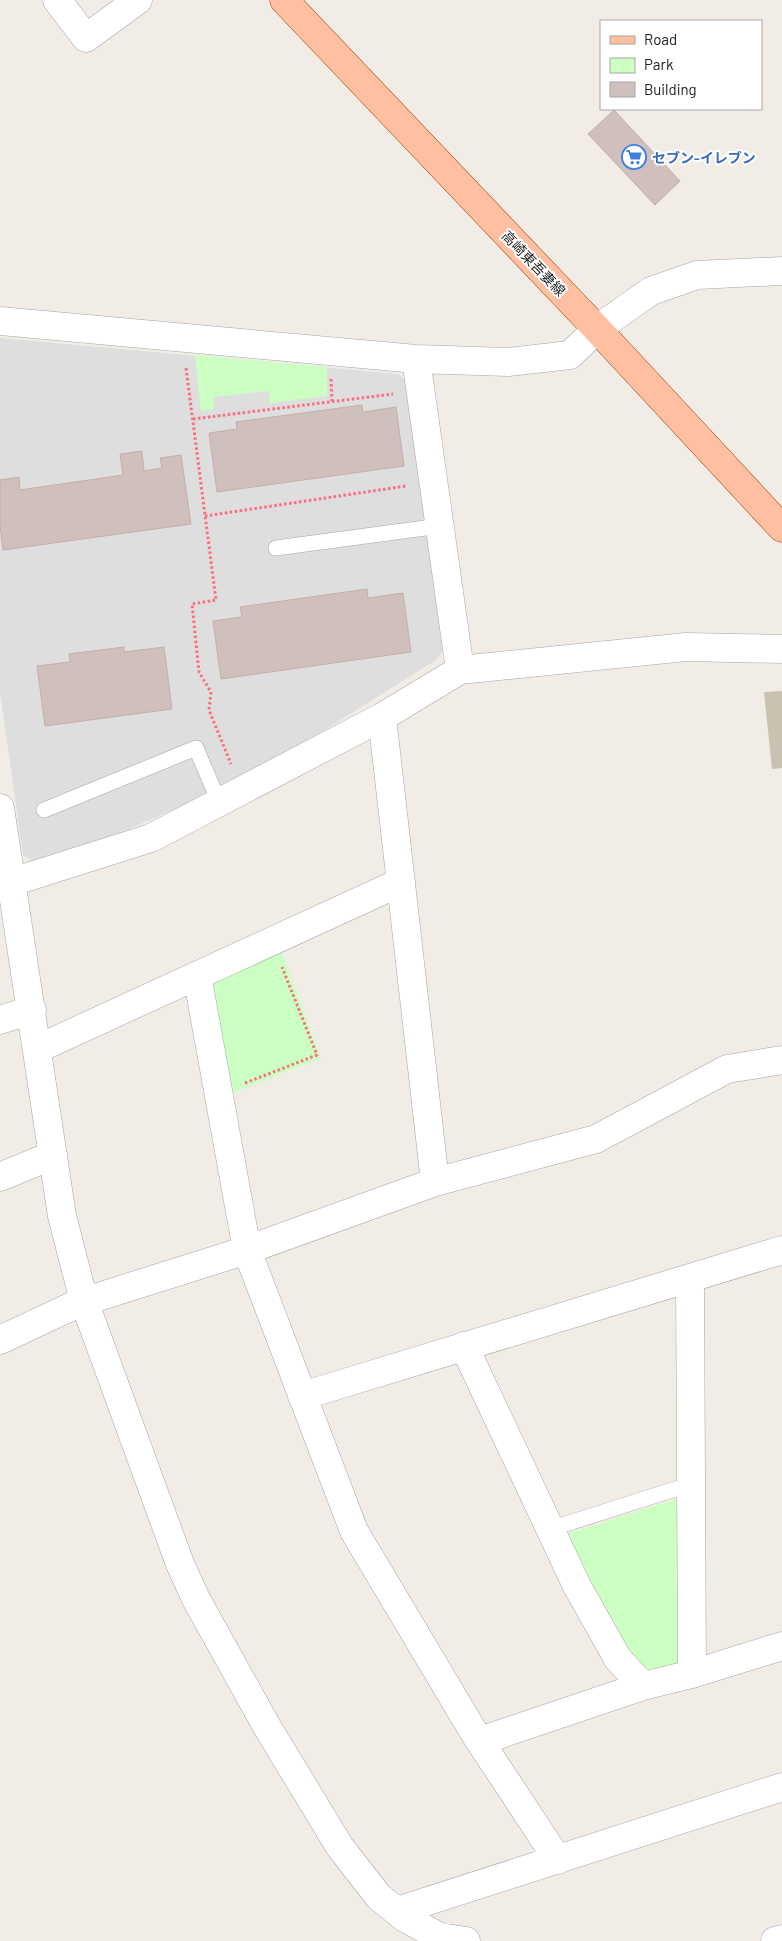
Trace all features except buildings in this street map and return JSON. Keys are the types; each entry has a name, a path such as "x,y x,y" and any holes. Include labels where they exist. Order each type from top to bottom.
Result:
{"main road":[{"name":"高崎東吾妻線","path":"284,0 597,328 782,528"}],"street":[{"path":"57,0 86,38 138,0"},
{"path":"0,321 416,359 508,362 570,355 597,328 650,291 697,276 782,271"},
{"path":"416,359 460,670"},
{"path":"12,882 151,838 382,717 460,670 686,647 782,649"},
{"path":"382,717 435,1182"},
{"path":"0,808 62,1216 84,1301 180,1564 196,1599 266,1724 340,1847 404,1924 440,1937 466,1941"},
{"path":"37,1049 401,882"},
{"path":"197,976 247,1250 354,1531 480,1741 558,1860"},
{"path":"0,1020 32,1010"},
{"path":"0,1340 84,1301 247,1250 435,1182 596,1139 727,1069 782,1060"},
{"path":"0,1177 54,1155"},
{"path":"302,1396 782,1250"},
{"path":"690,1278 692,1674"},
{"path":"464,1346 577,1586 618,1659 642,1686"},
{"path":"480,1741 642,1686 692,1674 782,1646"},
{"path":"404,1924 558,1860 782,1787"},
{"path":"775,1941 782,1939"}],"lane":[{"path":"276,548 440,526"},
{"path":"44,810 196,748 230,796"},
{"path":"550,1529 691,1484"}],"path":[{"path":"182,337 216,600 192,604 199,672 211,692 209,710 230,796"},
{"path":"193,419 400,394"},
{"path":"205,516 412,485"},
{"path":"219,1093 316,1055 272,941"}],"shaded area":[{"path":"0,338 398,374 407,381 444,649 436,660 250,777 96,843 35,863 23,855 0,693"},
{"path":"782,691 782,768 772,769 764,692"}],"green space":[{"path":"195,355 327,367 327,396 270,403 269,391 213,397 214,409 201,411"},
{"path":"280,947 321,1058 230,1094 211,976"},
{"path":"673,1500 683,1507 679,1665 653,1673 637,1668 566,1544 570,1533"}],"place":[{"name":"セブン-イレブン","path":"634,157"}]}
